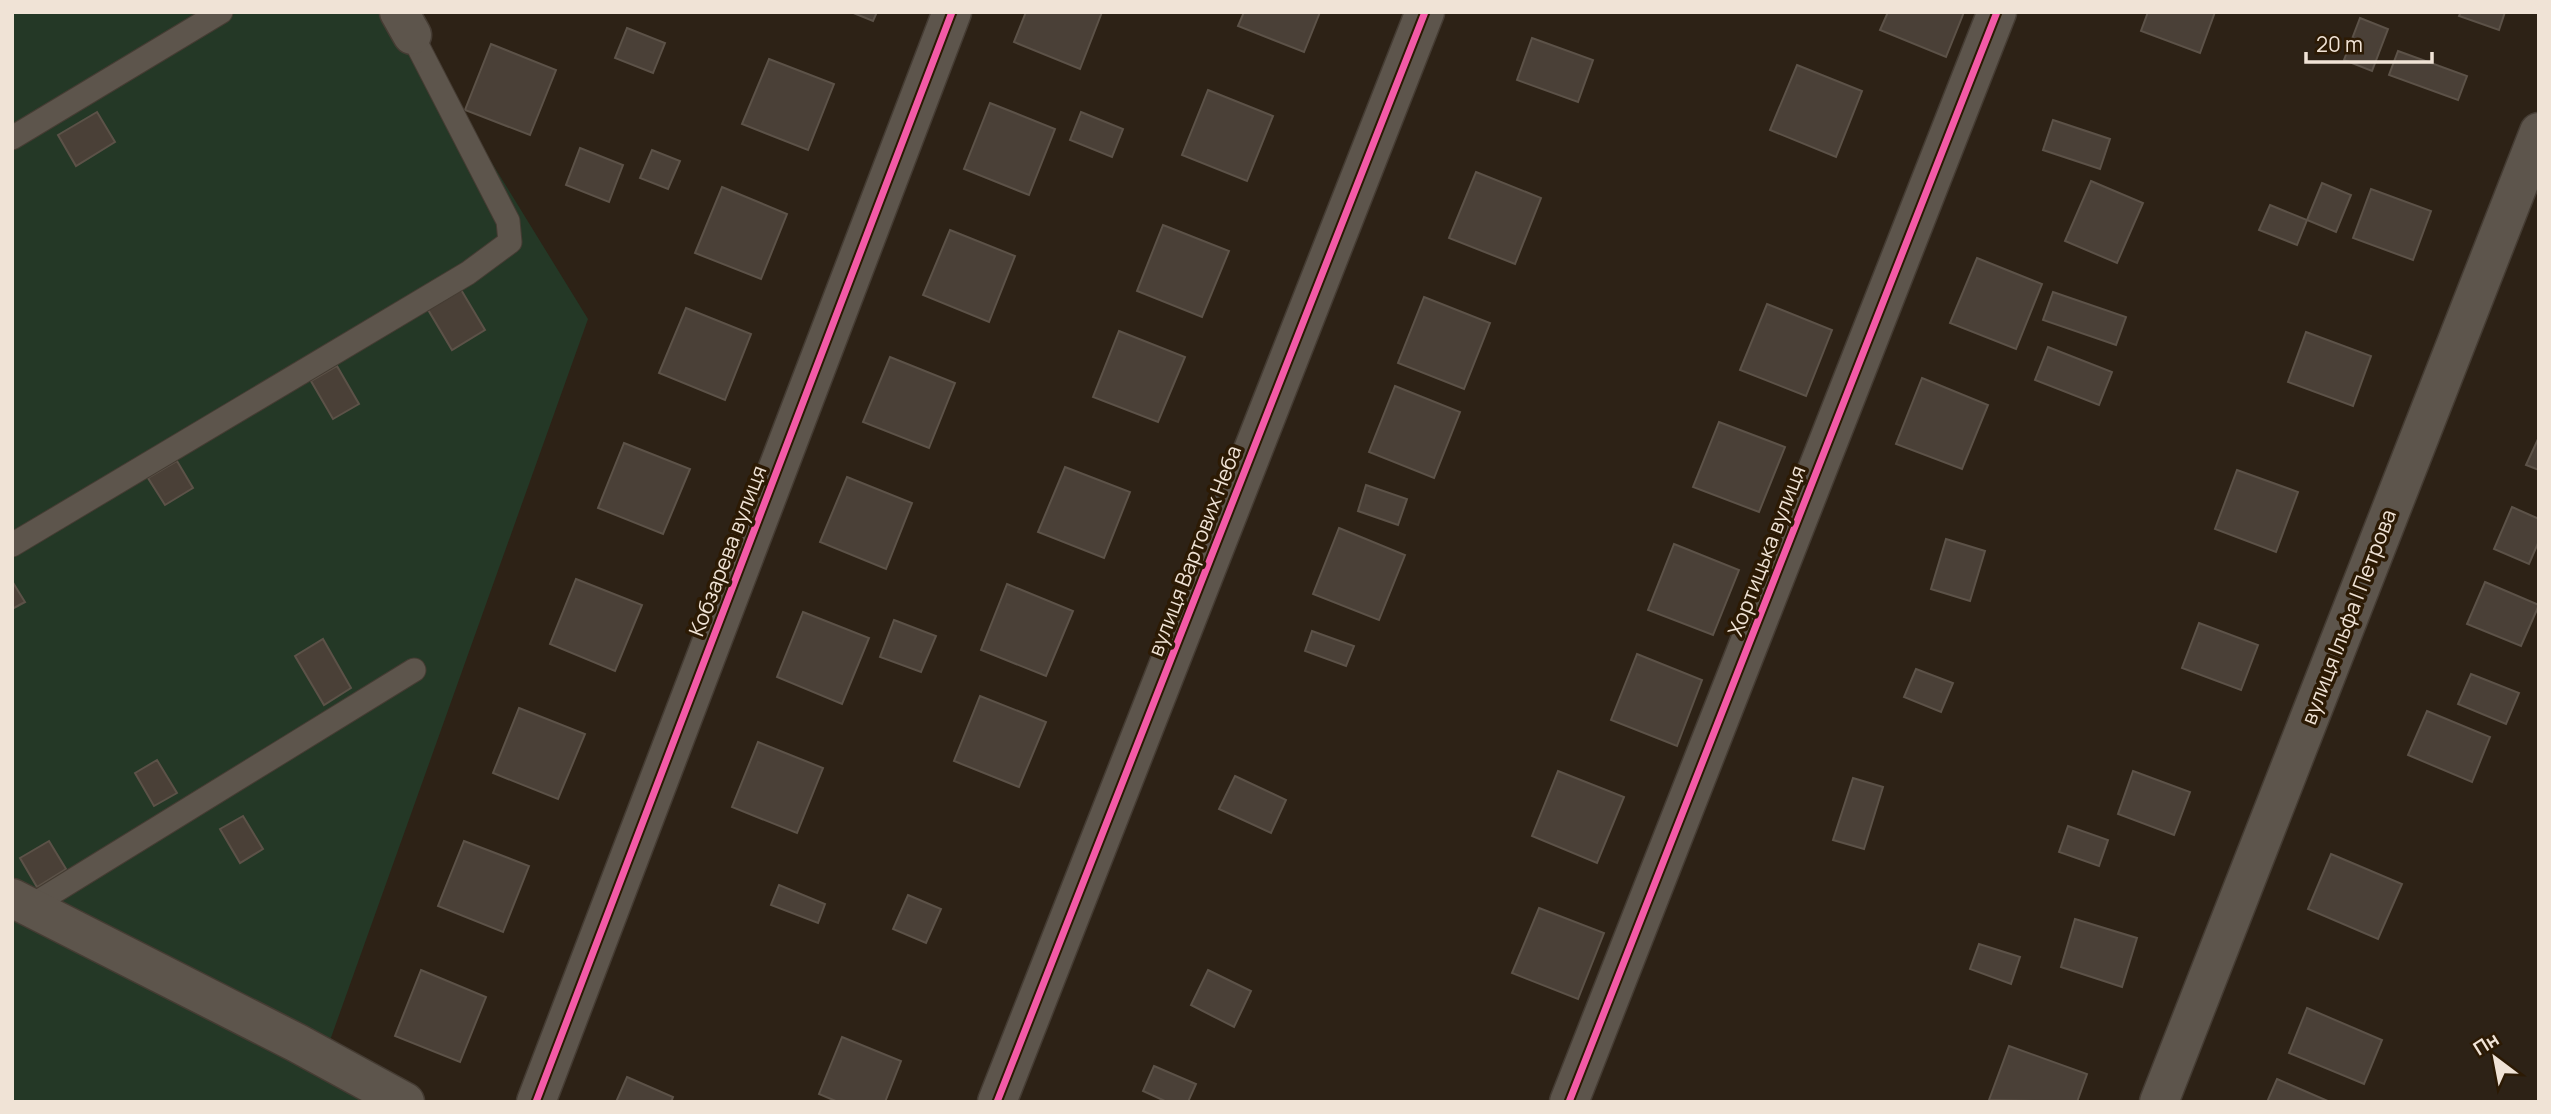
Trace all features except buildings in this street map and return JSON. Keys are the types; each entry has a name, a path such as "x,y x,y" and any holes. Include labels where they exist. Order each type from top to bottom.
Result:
{"street":[{"name":"Кобзарева вулиця","path":"536,1102 952,12"},
{"name":"вулиця Вартових Неба","path":"997,1102 1425,12"},
{"name":"Хортицька вулиця","path":"1569,1102 1997,12"},
{"name":"вулиця Ільфа І Петрова","path":"2159,1102 2539,132"},
{"path":"21,902 405,1102"}],"lane":[{"path":"12,138 221,12"},
{"path":"12,545 468,273 510,242 508,221 411,20"},
{"path":"21,902 414,670"}],"green space":[{"path":"12,12 399,12 588,319 328,1046 418,1102 12,1102"}],"cycle path":[{"path":"536,1102 952,12"},
{"path":"997,1102 1425,12"},
{"path":"1569,1102 1997,12"}]}
